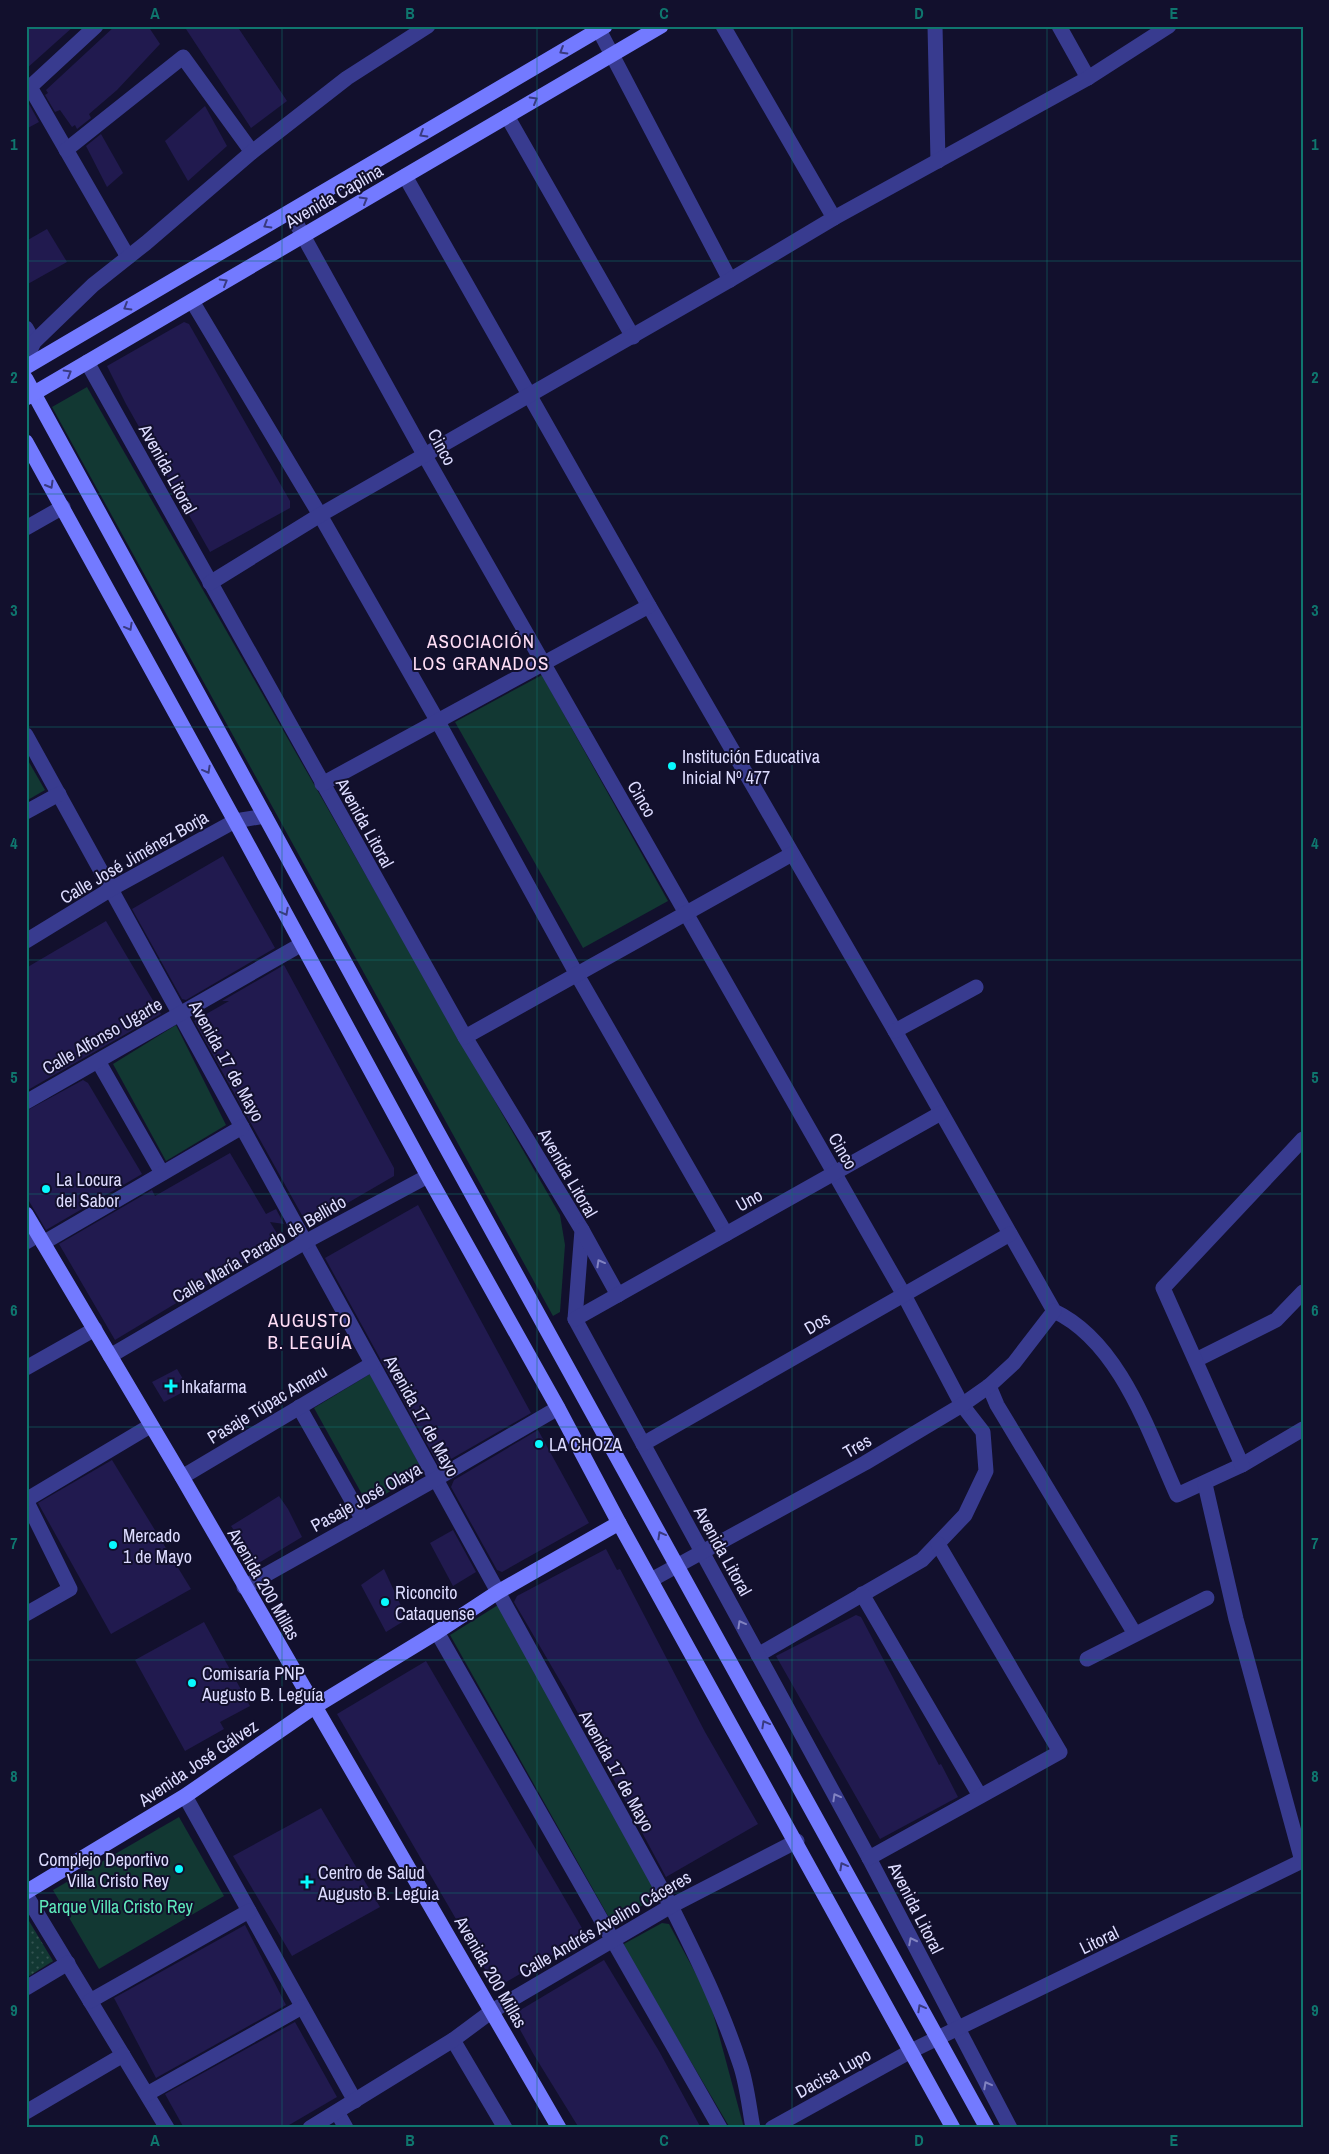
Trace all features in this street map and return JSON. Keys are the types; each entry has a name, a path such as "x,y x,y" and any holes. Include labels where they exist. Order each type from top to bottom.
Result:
{"main road":[{"name":"Avenida Caplina","path":"30,395 661,26"},
{"name":"Avenida Caplina","path":"26,367 602,28"},
{"path":"26,379 30,395 265,816 987,2128"},
{"path":"26,442 953,2128"},
{"name":"Avenida 200 Millas","path":"26,1214 36,1240 95,1329 559,2128"},
{"name":"Avenida José Gálvez","path":"26,1894 185,1796 314,1707 437,1632 498,1592 619,1523"}],"street":[{"path":"96,26 30,87 128,257"},
{"path":"26,359 34,342 93,285 252,152 347,78 428,26"},
{"path":"723,26 834,218"},
{"path":"935,26 938,161"},
{"path":"1059,26 1088,78"},
{"path":"210,583 320,515 730,280 834,218 1088,78 1169,26"},
{"path":"602,28 613,54 730,280"},
{"path":"66,150 183,57 252,152"},
{"path":"507,116 633,336"},
{"path":"406,176 649,606 895,1031 1054,1311 1070,1318 1083,1328 1099,1346 1128,1386 1177,1495 1242,1466 1303,1430"},
{"name":"Cinco","path":"290,212 425,456 904,1295 962,1405 983,1432 986,1471 965,1515 922,1560 758,1655"},
{"path":"192,301 320,515 437,720 576,973 726,1234"},
{"path":"26,328 34,342"},
{"name":"Avenida Litoral","path":"87,362 464,1037 582,1230 575,1319 869,1858 1010,2128"},
{"path":"26,528 63,507"},
{"path":"322,784 649,606"},
{"name":"Avenida 17 de Mayo","path":"26,735 671,1906 701,1966 722,2014 741,2066 754,2128"},
{"path":"26,812 58,794"},
{"name":"Calle José Jiménez Borja","path":"26,941 111,889 235,821 265,816"},
{"path":"464,1037 792,854"},
{"name":"Calle Alfonso Ugarte","path":"26,1102 302,944"},
{"path":"895,1031 976,987"},
{"path":"98,1061 162,1173"},
{"name":"Uno","path":"575,1319 941,1113"},
{"path":"36,1240 162,1173 242,1127"},
{"path":"1242,1466 1163,1288 1303,1139"},
{"name":"Calle María Parado de Bellido","path":"110,1356 305,1242 428,1176"},
{"path":"582,1230 618,1295"},
{"name":"Dos","path":"643,1444 1010,1234"},
{"path":"1276,1320 1303,1292"},
{"path":"1196,1360 1276,1320 1303,1304"},
{"name":"Tres","path":"651,1580 677,1564 865,1463 962,1405 989,1386 1014,1363 1054,1311"},
{"path":"26,1368 95,1329"},
{"name":"Pasaje Túpac Amaru","path":"182,1477 372,1364"},
{"path":"989,1386 997,1405 1135,1634"},
{"path":"300,1407 364,1520"},
{"name":"Pasaje José Olaya","path":"244,1587 558,1408"},
{"path":"26,1614 70,1589 26,1500 150,1426"},
{"path":"1205,1484 1236,1619 1302,1861"},
{"path":"869,1858 1060,1752 938,1544"},
{"path":"862,1594 980,1796"},
{"path":"1087,1659 1207,1598"},
{"path":"437,1632 720,2128"},
{"path":"185,1796 355,2101"},
{"name":"Calle Andrés Avelino Cáceres","path":"310,2128 453,2040 492,2011 671,1906 796,1841"},
{"name":"Litoral","path":"911,2051 1302,1861"},
{"path":"26,1894 167,2128"},
{"path":"90,2001 249,1911"},
{"path":"26,1988 68,1963"},
{"path":"147,2094 302,2007"},
{"path":"453,2040 505,2128"},
{"name":"Dacisa Lupo","path":"772,2128 911,2051"},
{"path":"26,2112 123,2055"},
{"path":"337,2112 346,2128"}],"green space":[{"path":"87,387 560,1215 565,1245 560,1312 553,1316 52,407"},
{"path":"542,675 668,901 583,948 455,722"},
{"path":"26,757 45,790 26,801"},
{"path":"176,1025 226,1125 166,1161 113,1064"},
{"path":"370,1374 423,1471 368,1505 314,1408"},
{"path":"498,1605 659,1896 612,1923 450,1635"},
{"name":"Parque Villa Cristo Rey","path":"179,1817 224,1896 99,1969 53,1890"},
{"path":"26,1916 53,1961 26,1978"},
{"path":"662,1923 669,1924 709,1998 744,2128 730,2128 622,1945"}],"building":[{"path":"26,26 74,26 26,69"},
{"path":"115,26 148,26 160,44 117,90 89,114 91,118 77,129 75,125 72,127 60,110 55,112 45,95 48,93 46,90"},
{"path":"184,26 237,26 287,101 251,128"},
{"path":"29,104 39,122 26,129 26,106"},
{"path":"205,106 227,146 188,181 165,141"},
{"path":"101,134 123,173 107,187 86,146"},
{"path":"47,229 67,262 26,285 26,241"},
{"path":"184,322 189,324 290,501 290,508 210,552 126,404 107,366"},
{"path":"223,856 275,948 186,1000 182,999 132,909"},
{"path":"106,921 161,1014 26,1091 26,968"},
{"path":"284,965 394,1168 394,1176 308,1226 194,1021 229,1001 222,1001"},
{"path":"83,1080 88,1083 142,1174 46,1230 26,1196 26,1111"},
{"path":"230,1153 266,1214 276,1209 284,1224 270,1222 281,1240 115,1340 59,1244 152,1190 155,1196"},
{"path":"418,1205 531,1413 439,1466 325,1258"},
{"name":"Inkafarma","path":"177,1369 189,1389 164,1402 152,1382"},
{"path":"538,1430 589,1523 502,1572 497,1570 451,1487 454,1480"},
{"name":"Mercado 1 de Mayo","path":"112,1460 191,1589 111,1634 38,1503"},
{"path":"279,1496 302,1537 257,1564 231,1526"},
{"path":"453,1530 476,1572 453,1586 430,1543"},
{"path":"606,1549 617,1570 620,1569 705,1732 758,1824 666,1877 566,1691 514,1602 517,1596"},
{"name":"Riconcito Cataquense","path":"384,1569 407,1619 386,1632 361,1585"},
{"path":"856,1615 861,1617 939,1765 941,1764 958,1797 880,1839 776,1656"},
{"name":"Comisaría PNP Augusto B. Leguía","path":"204,1622 250,1706 220,1722 224,1729 185,1751 135,1660"},
{"path":"426,1661 586,1935 496,1988 337,1714"},
{"name":"Centro de Salud Augusto B. Leguia","path":"321,1808 380,1907 292,1956 233,1856"},
{"path":"245,1925 286,2005 156,2078 114,1998"},
{"path":"604,1960 659,2051 701,2128 579,2128 534,2055 512,2015"},
{"path":"295,2022 337,2097 284,2128 184,2128 165,2094"}],"place":[{"name":"Institución Educativa Inicial Nº 477","path":"672,766"},
{"name":"La Locura del Sabor","path":"46,1189"},
{"name":"Inkafarma","path":"171,1386"},
{"name":"LA CHOZA","path":"539,1444"},
{"name":"Mercado 1 de Mayo","path":"113,1545"},
{"name":"Riconcito Cataquense","path":"385,1602"},
{"name":"Comisaría PNP Augusto B. Leguía","path":"192,1683"},
{"name":"Complejo Deportivo Villa Cristo Rey","path":"179,1869"},
{"name":"Centro de Salud Augusto B. Leguia","path":"307,1882"}],"district":[{"name":"ASOCIACIÓN LOS GRANADOS","path":"481,652"},
{"name":"AUGUSTO B. LEGUÍA","path":"310,1331"}]}
